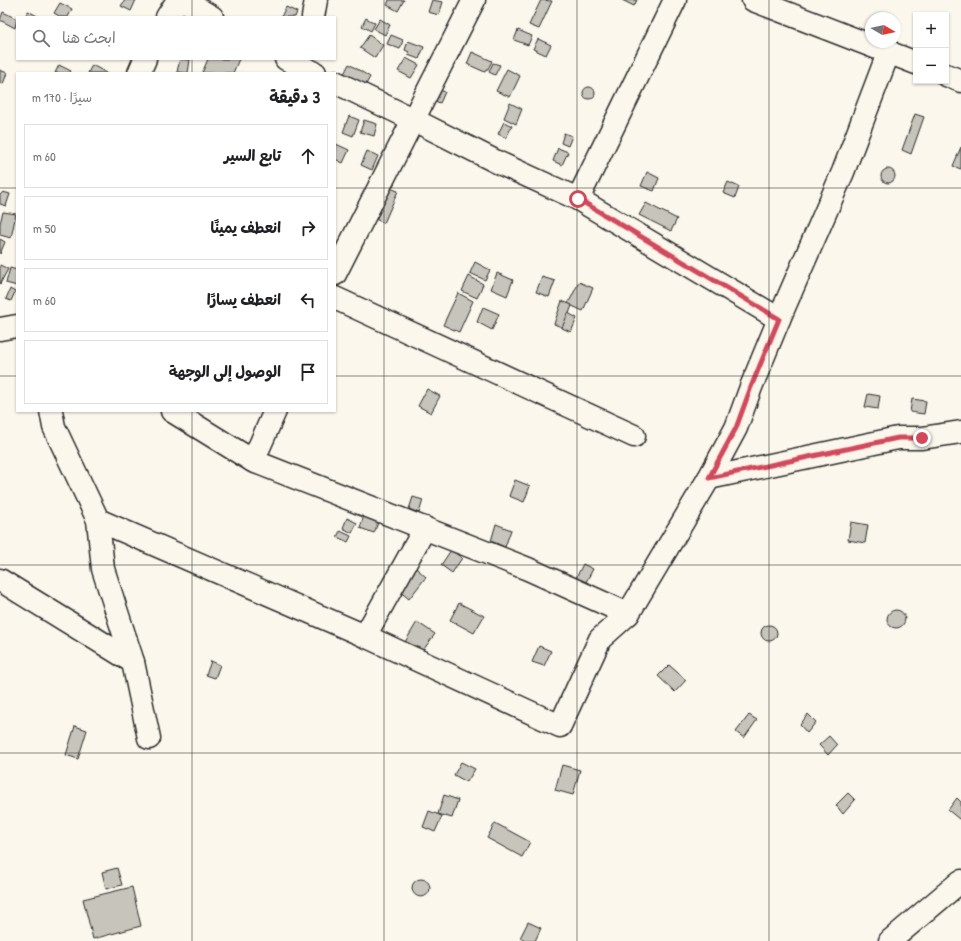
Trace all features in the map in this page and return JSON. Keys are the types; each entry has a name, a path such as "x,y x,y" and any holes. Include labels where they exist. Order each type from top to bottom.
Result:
{"street":[{"path":"168,16 178,0"},
{"path":"183,0 210,16"},
{"path":"313,16 316,0"},
{"path":"336,272 474,0"},
{"path":"578,199 675,0"},
{"path":"753,0 913,61"},
{"path":"98,520 364,636 560,726 600,639 628,614 709,478 736,428 779,319 843,172 888,51"},
{"path":"139,72 145,60"},
{"path":"949,76 961,81"},
{"path":"336,82 497,162 578,199 779,319"},
{"path":"336,298 634,436"},
{"path":"0,329 16,326"},
{"path":"52,412 54,427 98,520 103,569 133,662 150,738"},
{"path":"174,412 253,461 528,569 628,614"},
{"path":"253,461 274,412"},
{"path":"709,478 898,438 922,438 961,432"},
{"path":"364,636 425,528"},
{"path":"0,580 133,662"},
{"path":"890,941 961,881"}],"building":[{"path":"125,0 136,0 131,11 121,6"},
{"path":"389,0 404,0 398,11 387,5"},
{"path":"432,0 443,2 439,15 428,12"},
{"path":"541,0 552,1 539,29 529,25"},
{"path":"622,0 637,0 634,6"},
{"path":"60,3 72,9 68,16 59,16 54,13"},
{"path":"286,7 297,12 295,16 282,16"},
{"path":"28,11 37,16 26,16"},
{"path":"3,12 16,18 15,28 0,20"},
{"path":"366,18 375,23 371,31 362,26"},
{"path":"380,19 390,25 385,35 374,29"},
{"path":"518,30 532,36 528,45 514,40"},
{"path":"369,35 383,45 375,58 360,48"},
{"path":"391,35 403,40 400,49 387,44"},
{"path":"538,39 551,45 546,55 533,49"},
{"path":"408,41 424,47 419,59 408,55 409,52 405,50"},
{"path":"472,52 492,61 485,72 467,64"},
{"path":"406,58 419,65 411,78 398,71"},
{"path":"180,60 190,60 188,72 177,72"},
{"path":"208,60 239,60 233,72 202,72"},
{"path":"493,63 500,65 495,75 489,72"},
{"path":"349,64 370,77 364,88 343,76"},
{"path":"59,65 71,71 70,72 56,72"},
{"path":"92,65 105,72 88,72"},
{"path":"507,69 520,76 510,97 496,91"},
{"path":"0,70 7,73 3,84 0,83"},
{"path":"589,87 593,89 595,93 593,97 589,99 585,97 583,93 585,89"},
{"path":"435,88 445,92 440,103 430,99"},
{"path":"510,103 522,109 516,124 504,118"},
{"path":"915,114 924,117 911,154 902,150"},
{"path":"349,116 359,120 353,136 343,132"},
{"path":"364,120 377,124 374,136 360,132"},
{"path":"504,122 512,126 506,138 498,134"},
{"path":"564,133 572,136 568,146 561,143"},
{"path":"336,144 349,150 343,163 336,160"},
{"path":"961,147 961,169 953,166"},
{"path":"558,148 568,152 562,165 553,161"},
{"path":"367,151 378,156 372,170 361,165"},
{"path":"885,169 891,169 895,173 895,179 891,183 885,183 881,179 881,173"},
{"path":"647,172 659,178 654,191 641,186"},
{"path":"728,182 739,187 735,198 723,193"},
{"path":"387,187 398,191 384,223 373,218"},
{"path":"3,192 10,194 6,206 0,204 0,195"},
{"path":"646,203 677,219 671,231 639,215"},
{"path":"3,212 16,214 11,238 0,235 0,223"},
{"path":"0,239 5,242 0,254"},
{"path":"475,262 490,270 485,280 470,273"},
{"path":"0,265 8,269 0,284"},
{"path":"10,268 16,270 16,286 6,283"},
{"path":"497,273 513,280 507,296 491,289"},
{"path":"469,276 483,284 477,298 462,291"},
{"path":"542,277 555,281 549,297 536,292"},
{"path":"579,282 593,288 583,311 568,304"},
{"path":"10,289 15,292 11,301 6,299"},
{"path":"458,293 473,301 459,332 443,325"},
{"path":"562,301 572,305 564,328 554,324"},
{"path":"483,307 499,314 492,330 477,322"},
{"path":"568,313 577,318 571,332 562,328"},
{"path":"427,389 440,396 431,413 418,406"},
{"path":"868,394 880,396 878,409 865,407"},
{"path":"912,399 926,401 924,414 910,412"},
{"path":"515,480 530,486 524,502 509,496"},
{"path":"413,497 423,500 419,513 409,509"},
{"path":"366,509 381,515 374,533 360,528"},
{"path":"347,518 357,523 352,533 343,528"},
{"path":"851,522 868,525 865,543 848,540"},
{"path":"496,524 511,530 505,547 491,541"},
{"path":"340,531 351,536 348,542 337,537"},
{"path":"451,550 462,558 452,573 441,565"},
{"path":"583,564 593,569 586,582 576,578"},
{"path":"416,568 426,577 409,599 398,590"},
{"path":"459,603 484,616 474,633 450,620"},
{"path":"896,610 902,613 905,619 902,625 896,628 890,625 887,619 890,613"},
{"path":"417,622 435,634 421,653 405,642"},
{"path":"769,625 775,627 777,633 775,639 769,641 763,639 761,633 763,627"},
{"path":"539,646 551,651 544,666 532,662"},
{"path":"211,661 220,665 215,678 206,675"},
{"path":"669,665 686,680 675,692 658,676"},
{"path":"808,714 816,722 807,733 800,725"},
{"path":"749,715 757,720 744,738 736,732"},
{"path":"75,726 87,730 78,759 66,755"},
{"path":"829,736 837,745 828,755 819,745"},
{"path":"461,762 475,769 467,782 454,775"},
{"path":"562,765 580,770 573,795 555,790"},
{"path":"848,793 855,800 843,814 836,805"},
{"path":"444,795 458,800 452,818 438,814"},
{"path":"957,798 961,802 961,817 959,819 948,810"},
{"path":"429,811 442,816 435,832 423,827"},
{"path":"495,823 530,842 522,857 487,838"},
{"path":"117,868 122,885 106,889 102,872"},
{"path":"417,879 425,879 430,884 428,895 425,897 417,897 412,892 412,884"},
{"path":"132,887 141,926 93,939 83,899"},
{"path":"528,922 541,928 535,941 525,941 520,938"}],"route":[{"path":"578,199 779,319 736,428 709,478 898,438 922,438"}]}
